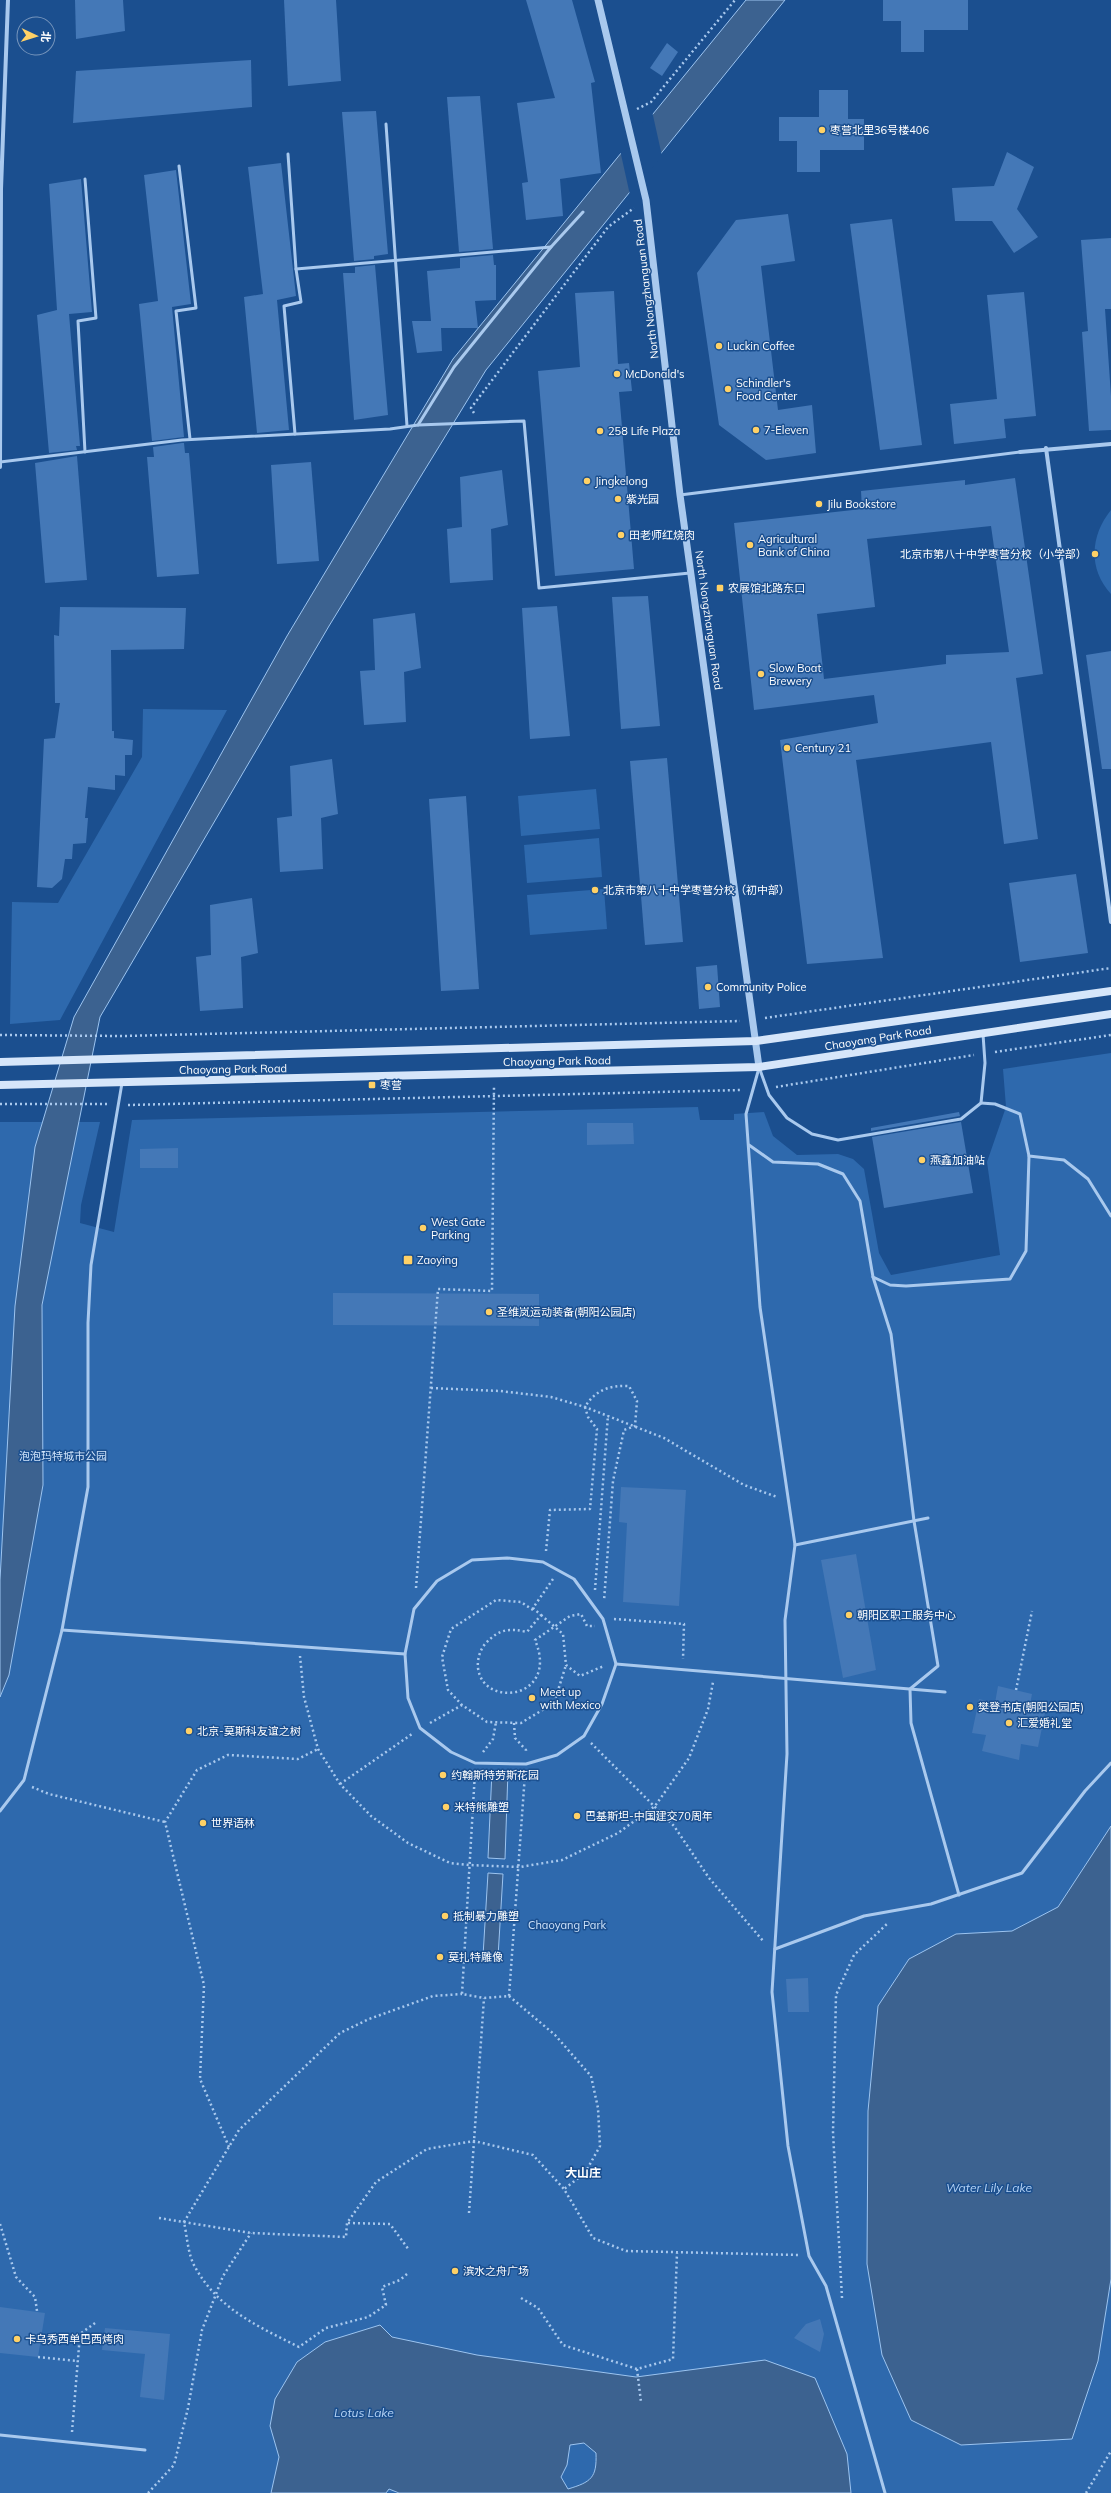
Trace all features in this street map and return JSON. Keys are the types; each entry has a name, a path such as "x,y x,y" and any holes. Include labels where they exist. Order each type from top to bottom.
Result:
{"main road":[{"name":"Chaoyang Park Road","path":"0,1062 756,1041 1111,991"},
{"name":"Chaoyang Park Road","path":"0,1084 122,1083 759,1068 1111,1014"}],"street":[{"path":"0,467 1,189 8,0"},
{"name":"North Nongzhanguan Road","path":"598,0 627,114 646,200 680,495 759,1068"},
{"path":"1020,452 1046,448 1111,444"},
{"path":"1046,448 1111,922"}],"lane":[{"path":"386,124 407,426"},
{"path":"288,154 296,269 301,302 284,306 295,434"},
{"path":"179,166 196,308 176,311 190,440"},
{"path":"85,179 96,318 78,321 85,452"},
{"path":"418,425 454,367 551,247 583,212"},
{"path":"296,269 551,247"},
{"path":"0,462 190,440 418,425 524,421 539,588 691,572"},
{"path":"680,495 1020,452"},
{"path":"981,1103 985,1063 983,1034"},
{"path":"759,1068 769,1095 787,1118 812,1134 838,1140 961,1119 981,1103 995,1104 1020,1114 1030,1156 1026,1251 1010,1279 906,1286 890,1285 873,1277"},
{"path":"759,1068 746,1114 760,1307 795,1545 785,1620 787,1754 772,1992 788,2146 809,2256 826,2286 885,2493"},
{"path":"0,1811 24,1780 62,1630 88,1487 88,1323 91,1265 122,1083"},
{"path":"749,1145 773,1162 818,1164 842,1174 860,1201 873,1277 891,1334 914,1521 938,1666 910,1689"},
{"path":"1030,1156 1064,1160 1088,1179 1111,1216"},
{"path":"795,1545 928,1518"},
{"path":"507,1558 543,1562 574,1579 596,1609 603,1619 616,1664 602,1704 584,1736 557,1755 526,1764 475,1763 451,1752 420,1728 408,1698 405,1654 414,1609 437,1581 472,1560 507,1558"},
{"path":"62,1630 300,1648 405,1654"},
{"path":"616,1664 945,1692"},
{"path":"910,1689 911,1722 959,1895"},
{"path":"775,1948 864,1916 931,1904 1022,1872 1085,1791 1111,1763"},
{"path":"0,2435 145,2450"}],"path":[{"path":"627,114 651,102 735,0"},
{"path":"480,423 471,408 608,227 646,200"},
{"path":"0,1035 122,1036 753,1020 1111,968"},
{"path":"414,1609 438,1289 492,1290 493,1097 495,1074"},
{"path":"0,1104 94,1104"},
{"path":"585,1407 598,1392 614,1385 629,1386 637,1401 635,1426"},
{"path":"431,1388 500,1391 551,1397 585,1407 664,1438 744,1485 788,1501"},
{"path":"541,1615 521,1602 496,1600 451,1629 442,1657 448,1690 462,1705 487,1722 521,1724 554,1703 566,1665 563,1634 533,1608 553,1579 541,1570 550,1510 590,1509 597,1429 588,1416 585,1407"},
{"path":"596,1609 596,1577 608,1415"},
{"path":"635,1426 624,1430 613,1481 603,1619 684,1624 683,1669"},
{"path":"1016,1690 1032,1611"},
{"path":"541,1615 527,1632 513,1629 498,1631 485,1644 477,1661 479,1678 489,1688 505,1694 521,1690 533,1684 540,1671 540,1653 535,1640 570,1616 581,1614 587,1626 599,1627"},
{"path":"300,1648 304,1697 318,1749 340,1784 371,1816 408,1843 450,1863 469,1865 520,1867 562,1860 618,1833 655,1806 688,1758 708,1709 715,1672"},
{"path":"566,1665 580,1676 608,1664 616,1664"},
{"path":"340,1784 420,1728 462,1705"},
{"path":"462,1994 475,1763 493,1739 496,1722"},
{"path":"510,1996 526,1764 526,1750 514,1738 514,1723"},
{"path":"584,1736 674,1826 709,1878 762,1941 775,1948"},
{"path":"229,2147 200,2079 204,1985 165,1822 197,1770 228,1755 298,1759 318,1749"},
{"path":"24,1780 36,1790 49,1794 165,1822"},
{"path":"836,2322 842,2306 833,2132 836,1994 854,1955 902,1910"},
{"path":"407,2274 400,2280 382,2287 386,2305 368,2317 326,2328 299,2347 242,2319 216,2294 194,2267 184,2222 239,2130 340,2033 369,2019 434,1996 462,1994 484,1998 510,1996 554,2035 591,2076 598,2108 600,2146 584,2173 564,2189"},
{"path":"469,2213 484,1998"},
{"path":"160,2218 251,2233 346,2237 347,2223 376,2182 427,2149 474,2141 533,2155 564,2189 593,2238 626,2251 809,2256"},
{"path":"347,2223 390,2224 409,2250"},
{"path":"0,2224 16,2277 35,2297 37,2311"},
{"path":"148,2493 174,2465 188,2408 202,2330 223,2276 251,2233"},
{"path":"521,2298 538,2308 563,2345 638,2369 673,2359 677,2253"},
{"path":"72,2443 80,2334 95,2323"},
{"path":"38,2357 78,2361"},
{"path":"638,2369 641,2402"},
{"path":"1086,2493 1111,2451"}],"green space":[{"path":"1111,510 1111,594 1098,574 1094,552 1099,531"},
{"path":"143,709 227,710 60,1020 10,1024 12,902 58,903 142,757"},
{"path":"596,789 600,829 521,836 518,796"},
{"path":"599,838 602,877 527,883 524,845"},
{"path":"604,889 607,929 530,935 527,895"},
{"name":"Chaoyang Park","path":"1111,1053 1111,2493 0,2493 0,1122 100,1122 81,1205 80,1223 114,1232 132,1120 698,1107 700,1120 734,1120 734,1114 764,1112 773,1136 797,1155 838,1154 853,1159 864,1169 879,1253 891,1275 1000,1255 987,1162 1006,1107 1003,1069"}],"water":[{"path":"746,0 785,0 486,370 329,626 100,1017 42,1305 43,1485 9,1675 0,1697 0,1580 15,1306 35,1147 74,1017 287,636 453,359"},
{"path":"492,1771 508,1771 505,1859 488,1858"},
{"name":"Water Lily Lake","path":"1111,1826 1111,2279 1098,2361 1072,2439 961,2445 911,2420 882,2355 867,2264 868,2111 878,2006 909,1959 956,1934 1012,1931 1058,1907"},
{"path":"488,1873 503,1874 498,1957 483,1956"},
{"name":"Lotus Lake","path":"380,2325 392,2337 477,2355 636,2377 765,2360 815,2378 847,2454 851,2493 399,2493 389,2489 386,2493 271,2493 279,2457 270,2426 275,2399 297,2362 325,2342","holes":["584,2443 596,2453 594,2474 591,2478 582,2484 568,2489 561,2477 567,2465 570,2445"]}],"pier":[{"path":"652,111 662,156 630,195 620,150"}],"building":[{"path":"75,0 123,0 125,31 76,39"},
{"path":"284,0 336,0 341,81 288,86"},
{"path":"526,0 572,0 595,82 591,83 601,173 560,179 563,216 526,220 522,183 528,182 517,103 555,98"},
{"path":"883,0 968,0 968,30 924,30 924,52 901,52 901,21 883,21"},
{"path":"667,43 678,52 662,76 650,68"},
{"path":"251,60 252,107 73,123 76,71"},
{"name":"枣营北里36号楼406","path":"819,90 848,90 848,119 864,119 864,150 820,150 820,172 797,172 797,141 779,141 779,117 819,117"},
{"path":"480,96 493,249 459,252 447,97"},
{"path":"376,111 388,254 374,256 374,259 354,261 342,112"},
{"path":"1007,152 1034,167 1017,209 1038,237 1014,253 992,221 955,221 952,188 994,186"},
{"path":"281,163 296,296 277,300 289,430 257,433 244,297 263,294 248,167"},
{"path":"176,170 191,304 172,307 184,437 152,441 139,304 158,301 144,175"},
{"path":"81,179 92,312 69,314 80,446 76,446 77,450 49,453 37,315 57,310 49,184"},
{"path":"788,214 795,261 761,266 778,410 812,405 816,453 766,460 719,425 697,273 736,220"},
{"path":"892,219 922,445 880,450 850,224"},
{"path":"1111,238 1111,309 1105,309 1111,396 1111,430 1089,431 1082,332 1088,331 1081,240"},
{"path":"493,255 494,265 496,265 496,300 475,301 478,328 441,328 442,351 417,353 412,321 431,321 427,271 460,268 460,258"},
{"path":"375,265 388,415 354,420 343,273 355,273 355,267"},
{"name":"Jingkelong","path":"614,291 618,364 629,363 632,391 619,392 634,569 555,576 538,371 580,367 575,293"},
{"path":"1024,292 1036,416 1004,419 1006,438 954,444 950,404 997,399 987,295"},
{"path":"184,443 185,453 189,453 199,574 157,577 147,457 154,457 153,447"},
{"path":"77,456 87,580 45,583 35,463"},
{"path":"311,462 319,561 277,564 271,465"},
{"path":"502,470 508,525 491,529 493,580 450,583 447,529 462,527 460,477"},
{"path":"1015,478 1043,674 1016,678 1038,839 1004,844 991,742 856,760 883,958 807,964 780,740 878,723 874,695 754,710 734,523 862,509 861,491 965,480 965,485","holes":["991,526 1009,652 946,655 946,664 824,679 817,614 875,607 867,539"]},
{"path":"648,596 660,726 621,729 612,597"},
{"path":"557,606 570,736 530,739 522,608"},
{"path":"60,607 186,608 184,649 111,650 112,731 114,731 114,738 133,740 132,755 125,755 125,776 115,775 115,790 88,787 85,818 88,818 86,843 73,844 72,859 65,859 62,879 52,888 37,887 44,739 55,738 60,703 55,703 54,635 59,636"},
{"path":"415,613 421,668 404,672 406,722 364,725 360,671 375,670 373,619"},
{"path":"1111,651 1111,769 1102,769 1086,655"},
{"path":"667,758 683,942 645,945 630,761"},
{"path":"332,759 338,814 321,818 323,869 280,872 277,818 292,816 290,766"},
{"path":"466,796 479,989 441,991 429,799"},
{"path":"1076,874 1088,953 1020,962 1009,883"},
{"path":"252,898 258,953 241,957 243,1008 200,1011 196,957 211,955 210,905"},
{"name":"Community Police","path":"717,965 720,1007 699,1009 696,967"},
{"path":"959,1112 960,1116 871,1131 871,1128"},
{"name":"燕鑫加油站","path":"961,1122 973,1193 884,1208 872,1137"},
{"path":"587,1123 633,1123 634,1144 587,1145"},
{"path":"178,1148 178,1168 140,1168 140,1149"},
{"path":"333,1293 539,1294 539,1326 333,1325"},
{"path":"621,1487 686,1490 679,1606 623,1602 627,1523 619,1522"},
{"name":"朝阳区职工服务中心","path":"856,1554 876,1670 843,1678 821,1560"},
{"name":"汇爱婚礼堂","path":"998,1686 1032,1694 1029,1709 1045,1713 1038,1747 1021,1744 1019,1760 982,1751 986,1735 972,1733 979,1699 995,1703"},
{"path":"808,1978 809,2012 788,2012 786,1979"},
{"path":"0,2307 45,2313 38,2357 0,2353"},
{"path":"820,2319 824,2334 820,2352 794,2338 806,2324"},
{"path":"105,2328 170,2334 164,2400 140,2397 145,2354 102,2350"}],"place":[{"name":"枣营北里36号楼406","path":"822,130"},
{"name":"Luckin Coffee","path":"719,346"},
{"name":"McDonald's","path":"617,374"},
{"name":"Schindler's Food Center","path":"728,389"},
{"name":"7-Eleven","path":"756,430"},
{"name":"258 Life Plaza","path":"600,431"},
{"name":"Jingkelong","path":"587,481"},
{"name":"紫光园","path":"618,499"},
{"name":"Jilu Bookstore","path":"819,504"},
{"name":"田老师红烧肉","path":"621,535"},
{"name":"Agricultural Bank of China","path":"750,545"},
{"name":"北京市第八十中学枣营分校（小学部）","path":"1095,554"},
{"name":"农展馆北路东口","path":"720,588"},
{"name":"Slow Boat Brewery","path":"761,674"},
{"name":"Century 21","path":"787,748"},
{"name":"北京市第八十中学枣营分校（初中部）","path":"595,890"},
{"name":"Community Police","path":"708,987"},
{"name":"枣营","path":"372,1085"},
{"name":"燕鑫加油站","path":"922,1160"},
{"name":"West Gate Parking","path":"423,1228"},
{"name":"Zaoying","path":"408,1260"},
{"name":"圣维岚运动装备(朝阳公园店)","path":"489,1312"},
{"name":"朝阳区职工服务中心","path":"849,1615"},
{"name":"Meet up with Mexico","path":"532,1698"},
{"name":"樊登书店(朝阳公园店)","path":"970,1707"},
{"name":"汇爱婚礼堂","path":"1009,1723"},
{"name":"北京-莫斯科友谊之树","path":"189,1731"},
{"name":"约翰斯特劳斯花园","path":"443,1775"},
{"name":"米特熊雕塑","path":"446,1807"},
{"name":"巴基斯坦-中国建交70周年","path":"577,1816"},
{"name":"世界语林","path":"203,1823"},
{"name":"抵制暴力雕塑","path":"445,1916"},
{"name":"莫扎特雕像","path":"440,1957"},
{"name":"滨水之舟广场","path":"455,2271"},
{"name":"卡乌秀西单巴西烤肉","path":"17,2339"}],"district":[{"name":"大山庄","path":"583,2173"}],"park label":[{"name":"泡泡玛特城市公园","path":"63,1456"}]}
